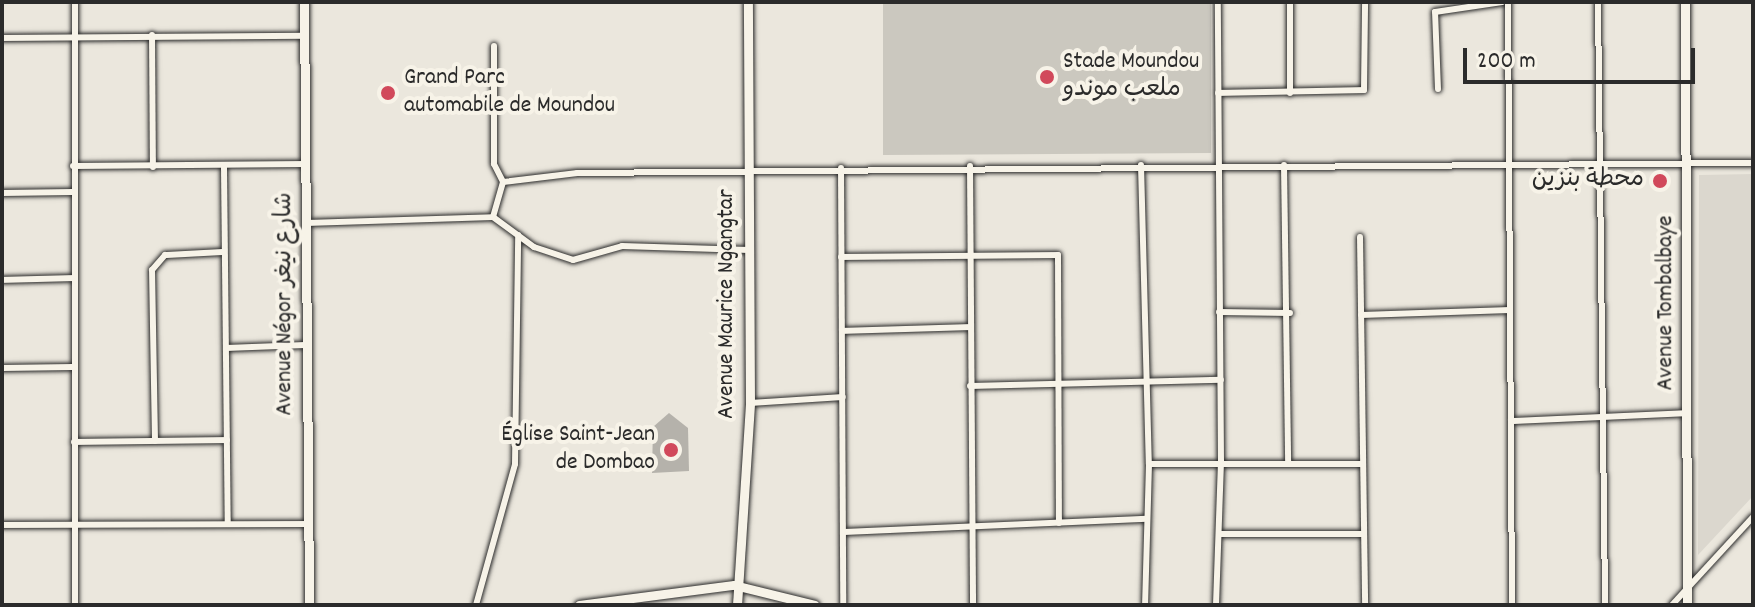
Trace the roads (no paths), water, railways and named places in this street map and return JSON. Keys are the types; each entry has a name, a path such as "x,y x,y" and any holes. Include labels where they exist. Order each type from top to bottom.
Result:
{"main road":[{"name":"Avenue Négor شارع نيغر","path":"304,2 309,605"},
{"name":"Avenue Maurice Ngangtar","path":"737,605 734,585 750,403 748,2"},
{"name":"Avenue Tombalbaye","path":"1685,2 1687,605"},
{"path":"579,605 734,585 815,605"}],"street":[{"path":"75,2 72,278 75,605"},
{"path":"1216,605 1221,461 1218,2"},
{"path":"1290,2 1290,93"},
{"path":"1218,93 1364,90 1365,2"},
{"path":"1438,89 1435,12 1502,2"},
{"path":"1508,2 1512,605"},
{"path":"1598,2 1605,605"},
{"path":"152,35 153,167"},
{"path":"2,38 304,36"},
{"path":"493,217 503,182 494,164 494,46"},
{"path":"503,182 577,173 748,169 1753,163"},
{"path":"73,166 306,164"},
{"path":"1141,165 1143,381 1149,464 1145,605"},
{"path":"1284,165 1290,313 1288,463"},
{"path":"970,166 973,605"},
{"path":"224,167 228,523"},
{"path":"841,168 843,605"},
{"path":"2,193 73,192"},
{"path":"306,223 493,217 518,235 573,260 622,246 749,250"},
{"path":"476,605 515,464 518,235"},
{"path":"1360,237 1365,605"},
{"path":"155,441 155,261 165,255 224,252"},
{"path":"841,257 1058,255 1059,523"},
{"path":"2,280 72,278"},
{"path":"1361,315 1510,310"},
{"path":"1219,312 1290,313"},
{"path":"842,331 969,327"},
{"path":"226,348 305,345"},
{"path":"2,368 73,367"},
{"path":"970,386 1221,380"},
{"path":"750,403 843,397"},
{"path":"1511,421 1687,413"},
{"path":"74,442 227,440"},
{"path":"1149,464 1221,461 1362,464"},
{"path":"1672,605 1753,517"},
{"path":"844,532 1147,519"},
{"path":"2,525 308,524"},
{"path":"1219,534 1364,534"}],"place":[{"name":"Stade Moundou ملعب موندو","path":"1047,77"},
{"name":"Grand Parc automabile de Moundou","path":"388,93"},
{"name":"محطة بنزين","path":"1660,181"},
{"name":"Église Saint-Jean de Dombao","path":"671,450"}]}
